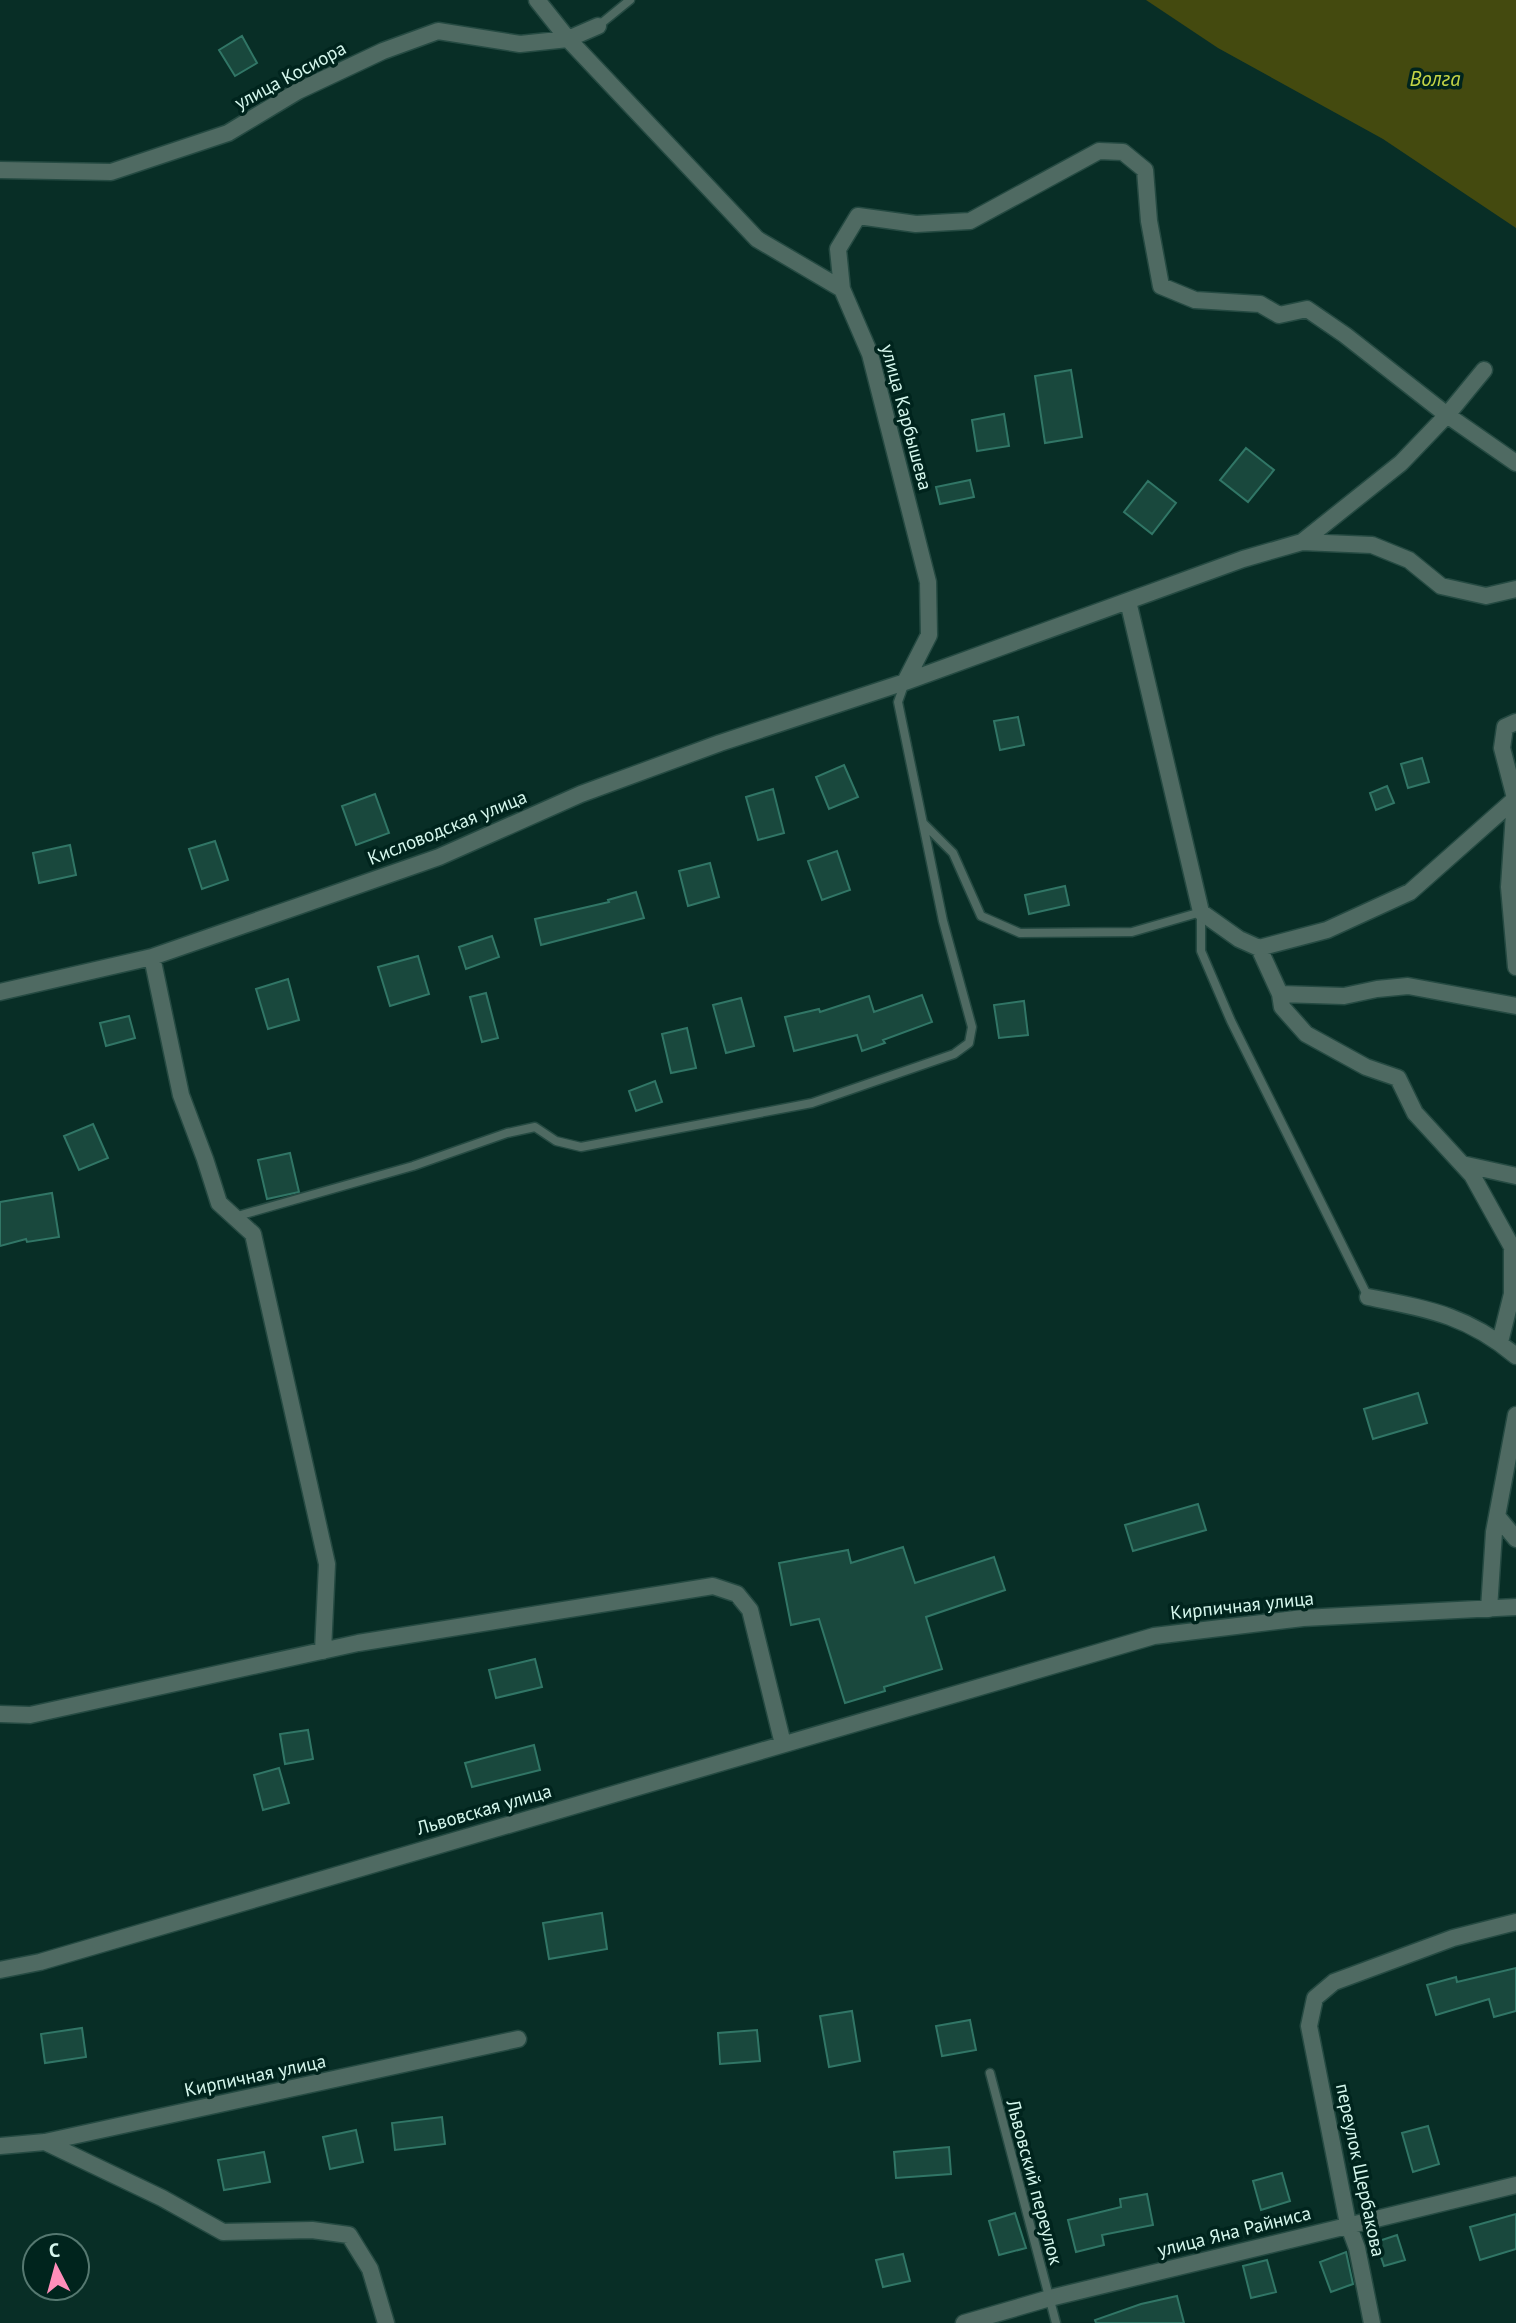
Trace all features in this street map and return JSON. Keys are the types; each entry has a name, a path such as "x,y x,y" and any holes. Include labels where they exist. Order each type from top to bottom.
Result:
{"street":[{"path":"537,0 568,39 757,239 842,289"},
{"name":"улица Косиора","path":"0,170 111,172 228,132 298,91 383,51 438,31 520,44 568,39 598,26"},
{"name":"улица Карбышева","path":"905,682 929,635 928,582 870,354 842,289 838,248 858,216 915,224 970,221 1099,151 1123,152 1145,170 1149,222 1161,286 1195,300 1260,304 1279,315 1307,309 1345,335 1447,415"},
{"path":"1302,542 1401,463 1447,415 1483,370"},
{"path":"1447,415 1516,463"},
{"path":"1302,542 1372,545 1409,560 1441,586 1486,596 1516,589"},
{"name":"Кисловодская улица","path":"0,992 152,957 439,857 581,794 682,757 905,682 1243,559 1302,542"},
{"path":"1128,601 1201,912 1239,939 1259,948 1327,930 1410,892 1516,798"},
{"path":"1516,722 1505,727 1502,748 1516,798 1509,887 1516,967"},
{"path":"1259,948 1280,994 1282,1007 1306,1034 1366,1068 1398,1078 1415,1112 1472,1175 1512,1247 1511,1294 1500,1342"},
{"path":"152,957 181,1095 219,1203 253,1234 327,1564 323,1651"},
{"path":"1280,994 1344,996 1408,986 1516,1006"},
{"path":"1462,1164 1516,1176"},
{"path":"1368,1297 1456,1317 1500,1342 1516,1356"},
{"path":"1489,1609 1497,1516 1516,1415"},
{"path":"1497,1516 1516,1539"},
{"path":"0,1714 30,1715 323,1651 713,1586 737,1594 750,1610 783,1744"},
{"name":"Кирпичная улица","path":"980,1686 1154,1636 1303,1618 1516,1608"},
{"name":"Львовская улица","path":"0,1970 40,1962 980,1686"},
{"name":"переулок Щербакова","path":"1373,2323 1357,2248 1348,2224 1309,2026 1315,1998 1334,1982 1453,1938 1516,1922"},
{"name":"Кирпичная улица","path":"0,2146 45,2142 518,2039"},
{"path":"45,2142 162,2198 223,2232 312,2230 349,2235 370,2269 386,2323"},
{"name":"улица Яна Райниса","path":"964,2323 1050,2298 1516,2185"}],"lane":[{"path":"598,26 629,0"},
{"path":"234,1217 413,1166 507,1133 535,1127 556,1141 581,1147 812,1103 954,1054 970,1043 972,1027 943,921 898,702 905,682"},
{"path":"923,823 953,853 981,916 1020,933 1132,932 1201,912 1201,951 1231,1021 1368,1297"},
{"name":"Львовский переулок","path":"990,2073 1056,2323"}],"water":[{"name":"Волга","path":"1146,0 1516,0 1516,228 1383,139 1218,48"}],"building":[{"path":"242,36 257,63 235,76 219,50"},
{"path":"1071,370 1082,437 1045,443 1035,376"},
{"path":"1004,414 1009,446 977,451 972,420"},
{"path":"1246,448 1274,470 1248,502 1220,480"},
{"path":"970,480 974,497 940,504 936,487"},
{"path":"1148,481 1176,503 1152,534 1124,512"},
{"path":"1018,717 1024,745 1000,750 994,721"},
{"path":"1422,758 1429,782 1408,788 1401,764"},
{"path":"844,765 858,797 829,809 816,777"},
{"path":"1387,786 1394,803 1376,810 1370,793"},
{"path":"773,789 784,833 758,840 746,797"},
{"path":"375,794 389,833 356,845 342,806"},
{"path":"215,841 228,880 202,889 189,849"},
{"path":"70,845 76,875 39,883 33,853"},
{"path":"837,851 850,890 822,900 808,861"},
{"path":"710,863 719,897 688,906 679,871"},
{"path":"1065,886 1069,905 1029,914 1025,895"},
{"path":"636,892 644,918 541,945 535,919 609,902 608,900"},
{"path":"492,936 499,957 466,969 459,947"},
{"path":"418,956 429,994 390,1006 378,967"},
{"path":"288,979 299,1020 268,1029 256,989"},
{"path":"486,993 498,1038 482,1042 470,997"},
{"path":"922,995 932,1022 883,1040 885,1043 862,1051 857,1035 794,1051 785,1017 819,1009 820,1012 869,996 874,1012"},
{"path":"741,998 754,1046 726,1053 713,1005"},
{"path":"1024,1001 1028,1035 999,1038 994,1005"},
{"path":"129,1016 135,1038 106,1046 100,1023"},
{"path":"687,1028 696,1068 671,1073 662,1034"},
{"path":"655,1081 662,1102 636,1111 629,1091"},
{"path":"93,1124 108,1158 79,1170 64,1136"},
{"path":"290,1153 299,1192 267,1199 258,1160"},
{"path":"52,1193 59,1237 27,1242 26,1239 0,1246 0,1202"},
{"path":"1418,1393 1427,1423 1373,1439 1364,1409"},
{"path":"1198,1504 1206,1530 1133,1551 1125,1525"},
{"path":"903,1547 915,1583 994,1557 1005,1590 926,1617 942,1669 884,1687 885,1691 845,1703 819,1619 791,1625 779,1563 848,1550 851,1563"},
{"path":"535,1659 542,1687 496,1698 489,1670"},
{"path":"308,1730 313,1759 285,1764 280,1734"},
{"path":"534,1745 540,1770 472,1787 465,1763"},
{"path":"279,1768 289,1803 263,1810 254,1775"},
{"path":"602,1913 607,1949 549,1959 543,1923"},
{"path":"1516,1968 1516,2011 1494,2017 1489,1999 1436,2015 1427,1985 1456,1977 1457,1982"},
{"path":"852,2011 860,2061 829,2067 820,2016"},
{"path":"970,2020 976,2050 942,2056 936,2026"},
{"path":"82,2028 86,2057 45,2063 41,2034"},
{"path":"757,2030 760,2061 720,2064 718,2033"},
{"path":"442,2117 445,2144 395,2150 392,2123"},
{"path":"1428,2126 1439,2164 1413,2172 1402,2133"},
{"path":"356,2130 363,2162 330,2169 323,2137"},
{"path":"949,2147 951,2174 896,2178 894,2152"},
{"path":"264,2152 270,2182 224,2190 218,2160"},
{"path":"1282,2173 1290,2201 1261,2210 1253,2181"},
{"path":"1147,2194 1153,2225 1102,2235 1104,2245 1076,2252 1068,2220 1121,2207 1120,2199"},
{"path":"1015,2213 1026,2248 999,2255 989,2221"},
{"path":"1516,2214 1516,2249 1480,2260 1470,2227"},
{"path":"1397,2235 1405,2260 1384,2266 1376,2242"},
{"path":"1346,2252 1353,2284 1331,2292 1320,2262"},
{"path":"903,2254 910,2281 883,2287 876,2260"},
{"path":"1267,2260 1276,2292 1251,2298 1243,2266"},
{"path":"1177,2296 1184,2323 1096,2323 1095,2320 1141,2304"}]}
